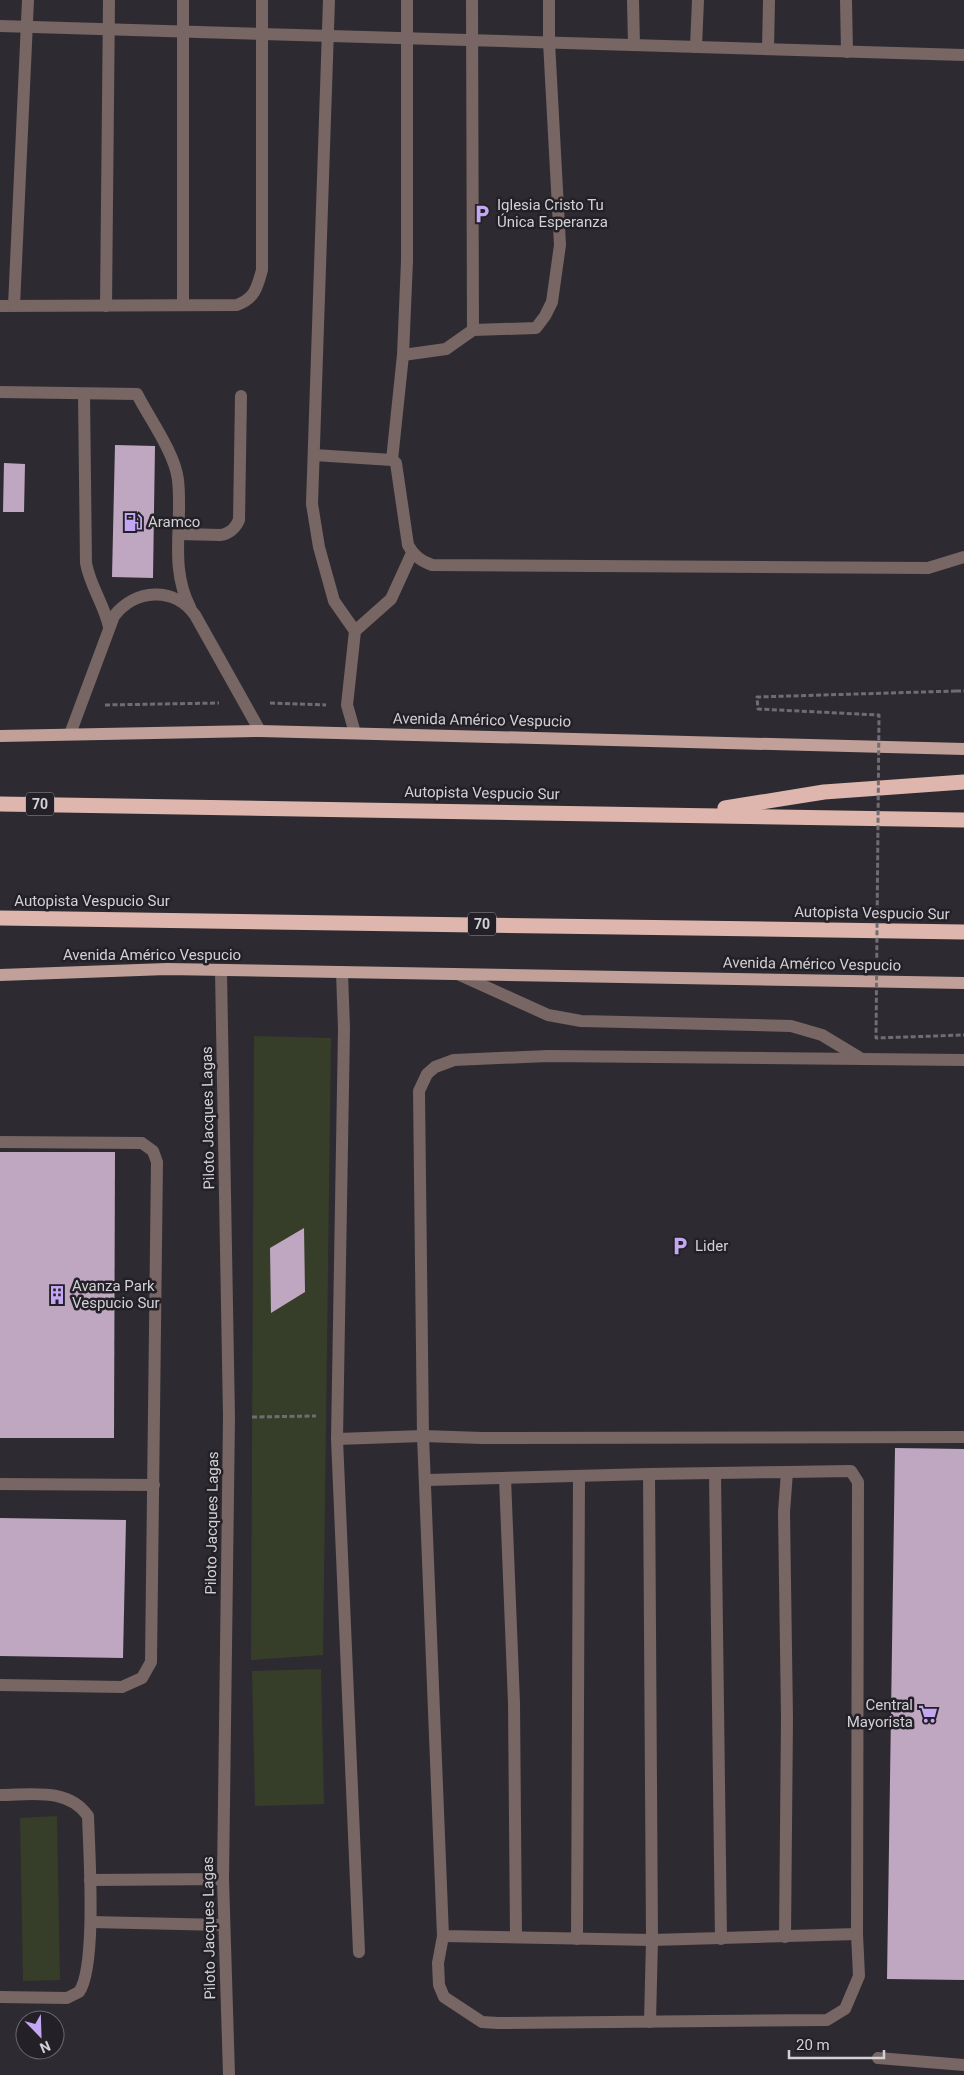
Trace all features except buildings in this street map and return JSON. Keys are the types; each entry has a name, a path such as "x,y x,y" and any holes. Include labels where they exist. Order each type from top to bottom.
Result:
{"highway":[{"path":"688,814 824,792 964,782"},
{"name":"Autopista Vespucio Sur","path":"0,804 964,820"},
{"name":"Autopista Vespucio Sur","path":"0,918 964,932"}],"main road":[{"name":"Avenida Américo Vespucio","path":"0,736 260,731 964,749"},
{"name":"Avenida Américo Vespucio","path":"0,975 119,970 222,970 964,983"}],"street":[{"path":"14,306 28,0"},
{"path":"106,306 109,0"},
{"path":"183,0 183,305"},
{"path":"0,306 237,304 248,300 256,292 262,270 262,0"},
{"path":"330,0 312,504 319,547 334,601 355,631 347,705 355,733"},
{"path":"408,0 407,261 404,355 392,460 398,469 408,545 412,553 422,561 432,565 928,568 964,557"},
{"path":"472,0 473,330"},
{"path":"404,355 446,350 473,330 536,328 552,302 560,246 549,42 549,0"},
{"path":"633,0 634,45"},
{"path":"696,47 698,0"},
{"path":"768,49 769,0"},
{"path":"846,0 847,52"},
{"path":"0,26 964,55"},
{"path":"0,392 136,394 173,462 178,478 179,578 190,607 260,731"},
{"path":"84,394 86,563 91,583 103,606 109,627"},
{"path":"179,534 221,535 227,534 237,526 239,520 241,396"},
{"path":"314,454 392,460"},
{"path":"355,631 391,599 412,553"},
{"path":"70,734 82,706 109,627 122,606 138,596 166,594 176,597 190,607"},
{"name":"Piloto Jacques Lagas","path":"222,970 229,1418 223,1879 229,2075"},
{"path":"342,972 344,1029 337,1439 359,1952"},
{"path":"460,974 504,997 548,1015 580,1021 791,1026 822,1034 862,1059"},
{"path":"426,1480 851,1471 858,1482 859,1976 845,2009 827,2020 482,2022 444,1997 439,1984 438,1963 444,1936 424,1436 419,1091 431,1070 454,1060 548,1056 964,1060"},
{"path":"0,1142 142,1143 153,1151 157,1162 151,1662 142,1678 122,1687 0,1685"},
{"path":"337,1439 424,1436 482,1438 964,1437"},
{"path":"785,1937 787,1718 784,1512 787,1472"},
{"path":"715,1473 721,1939"},
{"path":"649,1474 652,1940 650,2022"},
{"path":"578,1939 579,1476"},
{"path":"505,1478 514,1703 516,1937"},
{"path":"0,1484 154,1485"},
{"path":"0,1795 59,1796 72,1799 82,1807 88,1816 91,1922 85,1977 79,1992 67,1998 0,1997"},
{"path":"90,1880 223,1879"},
{"path":"91,1922 224,1925"},
{"path":"444,1936 652,1940 858,1934"},
{"path":"878,2058 964,2065"}],"path":[{"path":"964,691 757,697 758,709 879,715 876,1038 964,1035"},
{"path":"82,706 244,702 347,705"},
{"path":"229,1418 337,1416"}],"green space":[{"path":"254,1036 331,1038 323,1655 251,1660"},
{"path":"321,1669 324,1804 255,1806 252,1671"},
{"path":"57,1816 60,1980 23,1981 20,1818"}],"place":[{"name":"Iglesia Cristo Tu Única Esperanza","path":"482,214"},
{"name":"Aramco","path":"133,522"},
{"name":"Lider","path":"680,1246"},
{"name":"Avanza Park Vespucio Sur","path":"57,1295"},
{"name":"Central Mayorista","path":"928,1714"}]}
